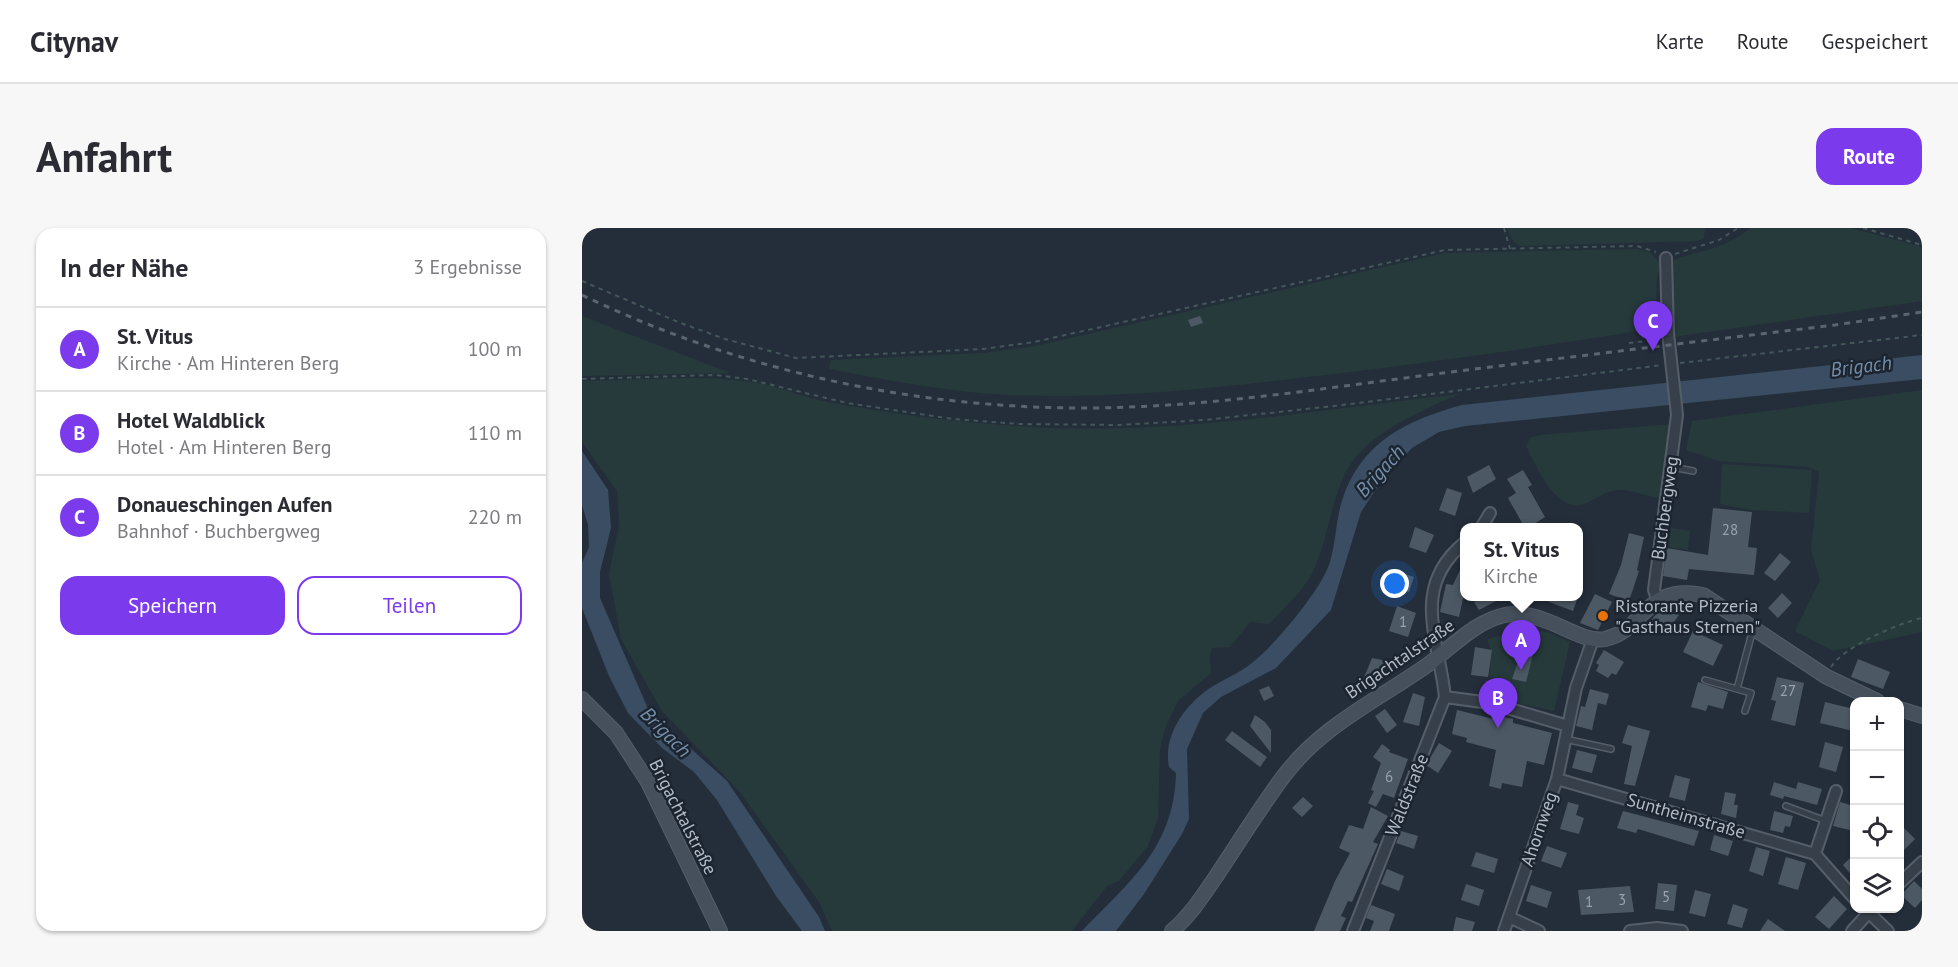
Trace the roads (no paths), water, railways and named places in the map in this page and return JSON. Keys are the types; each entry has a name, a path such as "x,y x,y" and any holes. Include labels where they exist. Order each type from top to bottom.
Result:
{"street":[{"name":"Buchbergweg","path":"1658,600 1654,590 1677,415 1672,370 1666,258"},
{"path":"1484,523 1490,513"},
{"name":"Waldstraße","path":"1353,931 1445,697 1430,605 1436,580 1450,555 1460,546"},
{"path":"1593,639 1619,633 1667,595 1686,592 1703,595 1827,677 1864,697"},
{"name":"Brigachtalstraße","path":"1172,931 1198,903 1284,776 1331,726 1490,620 1506,615 1526,614 1543,617 1593,639"},
{"name":"Ahornweg","path":"1504,931 1557,779 1576,688 1593,639"},
{"path":"1445,697 1490,704 1568,726"},
{"name":"Brigachtalstraße","path":"582,699 616,733 648,782 720,931"},
{"path":"1904,711 1922,716"},
{"name":"Suntheimstraße","path":"1557,779 1815,854"},
{"path":"1836,791 1815,854 1850,893"},
{"path":"1904,878 1922,862"},
{"path":"1852,931 1866,913"},
{"path":"1871,913 1888,931"},
{"path":"1509,917 1539,931"},
{"path":"1630,931 1658,928 1682,931"}],"lane":[{"path":"1671,467 1692,471"},
{"path":"1737,689 1753,627"},
{"path":"1705,680 1751,693 1746,711"},
{"path":"1565,739 1611,749"},
{"path":"1786,806 1826,820"}],"water":[{"name":"Brigach","path":"1922,355 1922,379 1465,426 1439,432 1412,448 1382,480 1361,512 1331,610 1276,668 1221,697 1203,713 1187,749 1189,819 1144,894 1116,931 1082,931 1132,879 1158,843 1173,799 1176,773 1169,767 1168,755 1172,733 1177,722 1201,695 1262,655 1302,608 1328,567 1340,508 1348,486 1358,467 1386,438 1421,419 1462,405"},
{"name":"Brigach","path":"582,451 608,490 611,528 600,572 600,598 649,711 727,781 819,917 825,931 802,931 776,896 717,800 694,772 662,748 628,713 609,676 582,608 582,563 589,547 588,525 582,505"}],"railway":[{"path":"582,295 702,344 764,364 827,380 955,401 1084,408 1178,404 1272,395 1835,325 1922,312"}],"place":[{"name":"Donaueschingen Aufen","path":"1653,351"},
{"name":"Ristorante Pizzeria \"Gasthaus Sternen\"","path":"1603,616"},
{"name":"St. Vitus","path":"1521,670"},
{"name":"Hotel Waldblick","path":"1498,728"}]}
